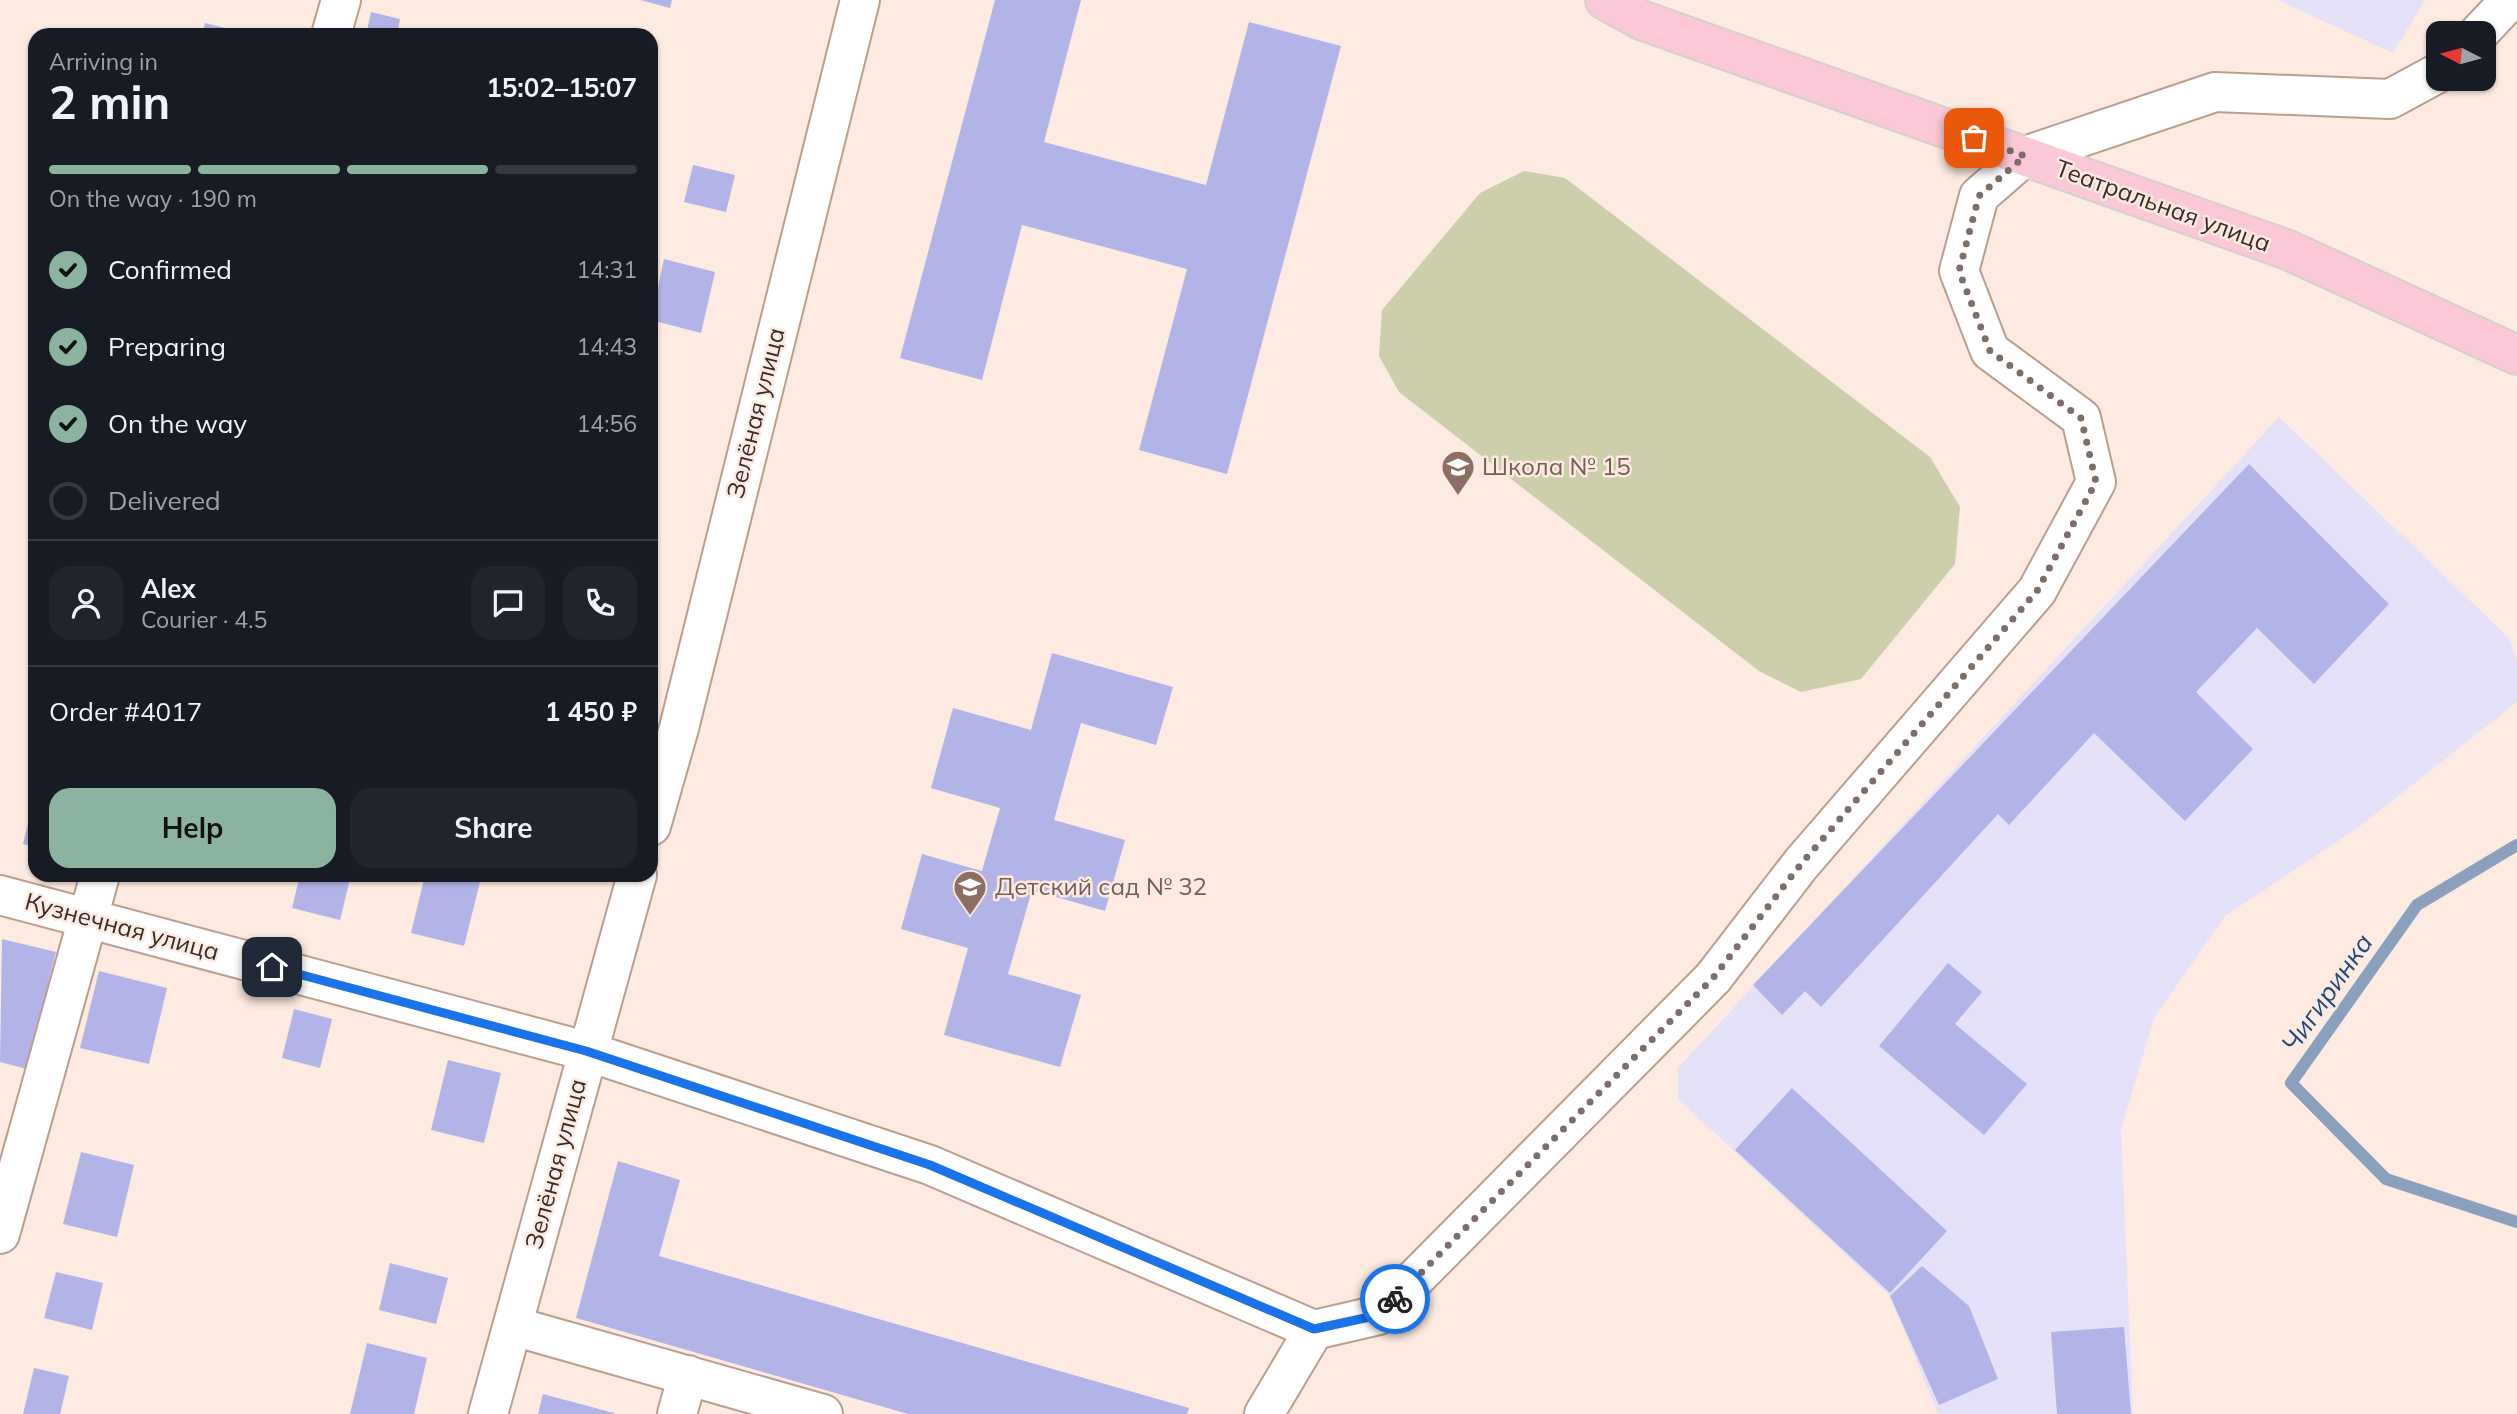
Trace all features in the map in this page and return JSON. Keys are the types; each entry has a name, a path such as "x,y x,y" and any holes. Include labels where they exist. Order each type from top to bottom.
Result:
{"main road":[{"name":"Театральная улица","path":"1605,0 1641,20 2288,250 2517,355"}],"street":[{"path":"333,28 341,0"},
{"name":"Зелёная улица","path":"658,802 679,728 860,0"},
{"path":"2490,21 2510,0"},
{"path":"1264,1414 1314,1329 1379,1315 1713,978 1801,864 2037,591 2096,482 2081,418 1990,351 1959,271 1979,196 2025,156 2215,92 2390,99 2426,80"},
{"path":"0,1234 98,882"},
{"name":"Зелёная улица","path":"488,1414 586,1051 635,882"},
{"name":"Кузнечная улица","path":"0,895 586,1051 930,1165 1314,1329"},
{"path":"513,1325 824,1414"},
{"path":"677,1414 688,1376"}],"shaded area":[{"path":"2278,0 2425,0 2393,53"},
{"path":"2279,417 2508,637 2517,660 2517,702 2359,827 2225,916 2154,1018 2121,1129 2133,1414 1938,1414 1890,1296 1678,1099 1678,1068"}],"green space":[{"path":"1524,171 1565,178 1930,457 1960,507 1955,564 1861,679 1801,692 1759,671 1399,392 1379,356 1382,310 1480,193"}],"building":[{"path":"640,0 672,0 670,8"},
{"path":"995,0 1081,0 1044,142 1206,185 1249,22 1341,46 1227,474 1139,450 1187,269 1022,225 982,380 900,358"},
{"path":"371,12 400,19 398,28 368,28"},
{"path":"205,23 225,28 204,28"},
{"path":"693,165 735,175 726,212 684,202"},
{"path":"664,259 715,272 701,333 658,322 658,287"},
{"path":"2249,464 2389,604 2314,684 2257,628 2196,692 2253,749 2185,821 2094,733 2009,825 1998,814 1821,1007 1805,991 1782,1015 1753,985"},
{"path":"1052,653 1173,687 1156,745 1081,723 1054,820 1125,840 1105,911 1032,890 1008,974 1081,995 1060,1067 944,1035 968,948 901,929 922,854 982,871 1000,808 931,788 953,708 1031,730"},
{"path":"28,824 28,845 23,844"},
{"path":"298,882 349,882 340,920 292,908"},
{"path":"423,882 480,882 464,946 411,933"},
{"path":"2,939 56,952 27,1069 0,1062"},
{"path":"1948,963 1982,992 1955,1024 2027,1084 1984,1135 1879,1046"},
{"path":"99,971 167,988 149,1064 80,1048"},
{"path":"294,1009 332,1019 320,1068 282,1058"},
{"path":"448,1060 501,1073 484,1143 431,1130"},
{"path":"1792,1088 1947,1231 1890,1293 1735,1150"},
{"path":"81,1152 134,1165 117,1237 63,1224"},
{"path":"618,1161 680,1180 659,1256 1189,1408 1187,1414 908,1414 576,1318"},
{"path":"390,1263 448,1278 436,1324 379,1310"},
{"path":"1922,1266 1969,1306 1998,1379 1939,1405 1890,1296"},
{"path":"56,1272 103,1283 92,1330 44,1318"},
{"path":"2124,1327 2131,1414 2057,1414 2051,1332"},
{"path":"367,1343 427,1358 414,1414 350,1414"},
{"path":"34,1368 69,1376 60,1414 23,1414"},
{"path":"543,1394 614,1413 614,1414 538,1414"}],"waterway":[{"name":"Чигиринка","path":"2517,845 2417,905 2291,1083 2386,1179 2517,1222"}],"way so far":[{"path":"1395,1299 1713,978 1801,864 2037,591 2096,482 2081,418 1990,351 1959,271 1979,196 2025,156 1974,138"}],"place":[{"name":"Школа № 15","path":"1458,497"},
{"name":"Детский сад № 32","path":"970,917"}],"route":[{"path":"272,967 586,1051 930,1165 1314,1329 1379,1315 1395,1299"}]}
